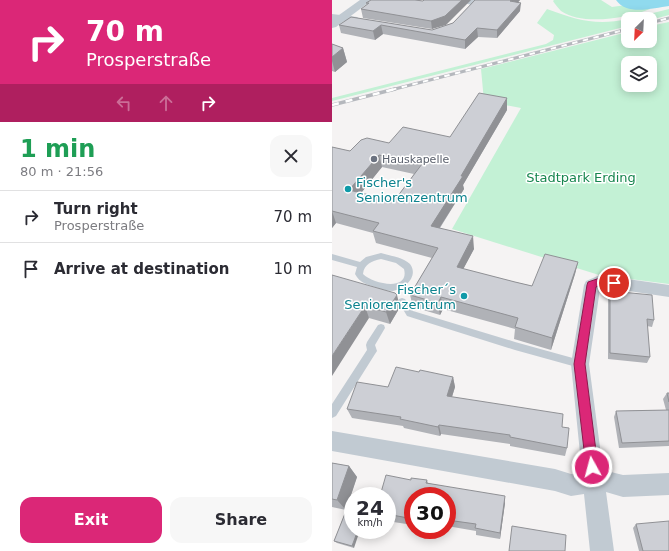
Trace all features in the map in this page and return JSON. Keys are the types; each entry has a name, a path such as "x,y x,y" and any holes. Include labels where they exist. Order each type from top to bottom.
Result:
{"street":[{"path":"335,20 367,0"},
{"path":"462,0 477,1"},
{"path":"465,13 477,1"},
{"path":"335,20 366,22"},
{"path":"602,551 580,364 592,285 600,281 669,291"},
{"path":"332,441 555,480 571,485 605,481 623,486 669,484"}],"lane":[{"path":"332,257 362,265 373,258 387,258 406,265 409,269 409,274 407,279 400,285 388,288 362,279 359,274 362,265"},
{"path":"402,301 410,314 580,364"},
{"path":"332,413 372,351 370,345 381,328"}],"green space":[{"path":"601,0 612,7 626,5 629,0 638,0 637,6 646,4 650,6 650,9 641,12 621,12 621,17 618,18 593,19 570,16 561,11 553,1"},
{"path":"547,9 587,21 606,22 621,20 621,28 332,101 332,98 546,44 553,40 554,35 537,23"},
{"path":"669,9 669,15 657,18 657,12"},
{"name":"Stadtpark Erding","path":"669,22 669,284 599,275 452,229 521,108 484,101 481,69 621,34 621,48 657,48 657,25"}],"building":[{"path":"371,0 462,0 445,16 431,21 361,9"},
{"path":"475,0 512,0 510,1 521,3 497,30 477,28 465,40 381,25 373,31 339,25 351,17 432,30 453,23"},
{"path":"332,44 343,48 332,57"},
{"path":"479,93 507,98 461,176 463,176 431,226 473,236 457,267 515,282 532,286 545,254 578,262 552,338 515,327 518,318 441,297 438,303 410,295 438,248 373,231 379,223 332,211 332,147 350,151 361,140 367,138 389,143 403,127 450,137","holes":["379,155 422,164 394,201 349,190"]},
{"path":"332,275 395,293 397,295 386,312 365,306 332,356"},
{"path":"610,291 652,295 654,320 647,319 650,357 610,353"},
{"path":"396,367 453,377 447,396 563,414 562,427 569,428 567,448 510,437 510,435 439,425 438,427 400,419 401,417 347,409 357,382 388,387"},
{"path":"669,410 669,441 622,443 616,411"},
{"path":"332,463 349,466 337,500 332,499"},
{"path":"386,475 411,480 411,478 427,480 426,483 450,487 404,487 404,517 396,516 396,487 383,487"},
{"path":"456,488 505,496 500,533 475,528 476,524 456,521"},
{"path":"344,516 344,539 355,539 352,546 334,541"},
{"path":"669,521 669,551 643,551 636,524"},
{"path":"512,526 566,535 565,551 509,551"}],"waterway":[{"path":"624,0 628,3 639,5 669,1"}],"railway":[{"path":"657,21 669,18"},
{"path":"391,90 621,31"},
{"path":"332,105 395,89"}],"place":[{"name":"Hauskapelle","path":"374,159"},
{"name":"Fischer's Seniorenzentrum","path":"348,189"},
{"name":"Fischer´s Seniorenzentrum","path":"464,296"}],"route":[{"path":"592,467 580,364 592,285 600,281 614,283"}]}
